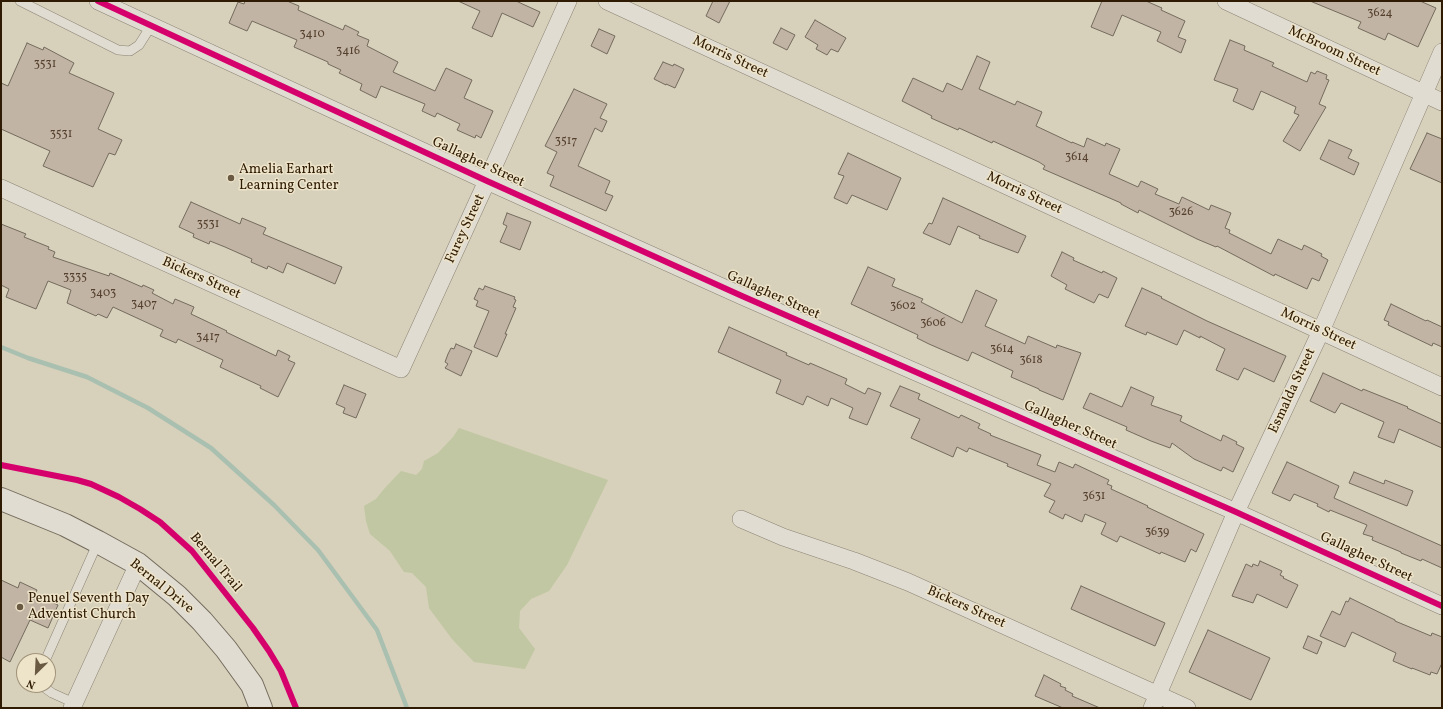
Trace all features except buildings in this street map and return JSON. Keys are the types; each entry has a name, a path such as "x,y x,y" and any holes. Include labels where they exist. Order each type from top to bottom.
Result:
{"street":[{"name":"Gallagher Street","path":"98,1 488,181 742,296 1236,512 1442,606"},
{"name":"Furey Street","path":"401,369 488,181 568,1"},
{"name":"Morris Street","path":"607,1 1442,387"},
{"name":"McBroom Street","path":"1226,1 1442,102"},
{"name":"Esmalda Street","path":"1155,702 1236,512 1321,331 1442,52"},
{"name":"Bickers Street","path":"1,188 401,369"},
{"name":"Bernal Drive","path":"1,499 65,526 138,564 177,596 226,649 252,685 261,708"},
{"name":"Bickers Street","path":"741,519 783,537 854,561 908,582 1155,702 1187,708"},
{"path":"73,706 138,564"}],"lane":[{"path":"20,1 118,50 130,51 139,45 151,26"},
{"path":"49,653 98,542"},
{"path":"52,693 73,706"}],"green space":[{"path":"459,428 608,480 567,565 549,591 531,599 520,611 519,628 535,649 525,669 474,662 452,639 429,608 426,587 412,573 404,572 390,551 370,534 366,521 364,506 376,499 401,471 416,475 422,469 424,461 438,453"}],"waterway":[{"path":"1,347 28,358 87,377 148,408 211,448 274,505 318,550 377,630 407,708"}],"cycle path":[{"path":"98,1 487,181 742,296 1236,512 1442,606"},
{"name":"Bernal Trail","path":"1,465 91,484 119,497 160,522 192,551 253,628 281,671 296,708"}],"place":[{"name":"Amelia Earhart Learning Center","path":"231,178"},
{"name":"Penuel Seventh Day Adventist Church","path":"20,607"}]}
